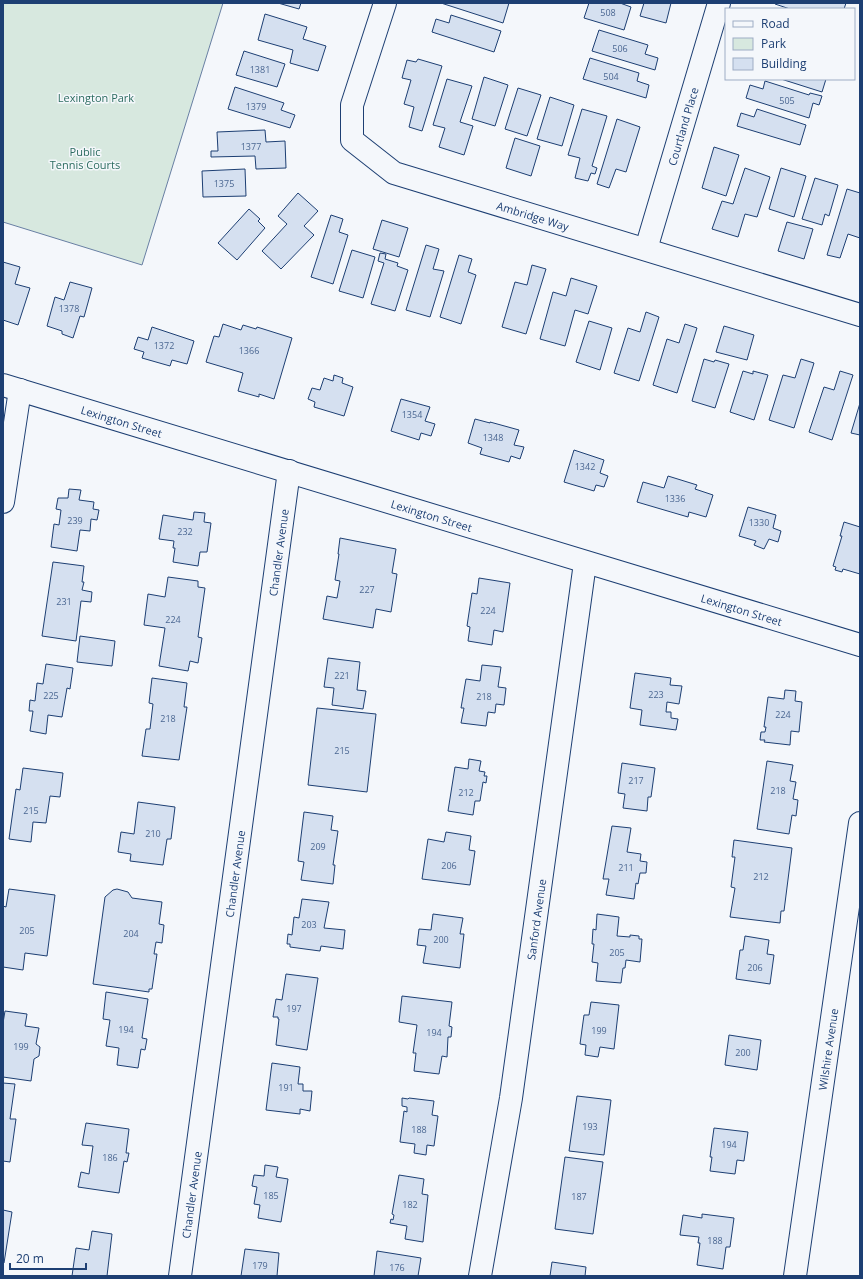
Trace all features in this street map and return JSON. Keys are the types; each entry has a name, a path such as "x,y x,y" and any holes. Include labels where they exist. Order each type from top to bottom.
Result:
{"street":[{"name":"Ambridge Way","path":"385,3 352,105 352,140 394,173 860,315"},
{"name":"Courtland Place","path":"646,249 719,3"},
{"name":"Lexington Street","path":"11,387 860,646"},
{"path":"3,502 11,387"},
{"name":"Chandler Avenue","path":"180,1276 289,471"},
{"name":"Sanford Avenue","path":"480,1276 511,1098 584,563"},
{"name":"Wilshire Avenue","path":"795,1276 860,823"}],"green space":[{"name":"Lexington Park","path":"3,3 223,3 142,265 3,222"}],"building":[{"path":"278,3 301,3 299,9"},
{"path":"441,3 509,3 503,23"},
{"path":"589,3 620,3 631,7 624,30 584,18"},
{"path":"644,3 671,3 666,23 640,16"},
{"path":"846,3 844,8 787,8 775,4"},
{"path":"265,14 307,27 303,39 326,46 318,71 290,63 293,50 258,40"},
{"path":"451,15 501,31 494,52 432,32 436,19 449,23"},
{"path":"599,30 648,45 645,54 658,58 655,70 592,51"},
{"path":"244,51 285,64 277,87 236,75"},
{"path":"590,58 639,73 637,81 649,85 646,98 583,79"},
{"path":"418,59 442,66 422,131 409,127 414,107 404,104 411,80 402,78 407,60 416,62"},
{"path":"484,77 508,85 495,126 472,119"},
{"path":"447,79 472,86 460,122 473,126 464,155 439,147 445,128 433,125"},
{"path":"784,80 826,80 822,92"},
{"path":"765,81 809,95 810,93 822,96 819,105 813,103 809,118 746,98 750,85 763,89"},
{"path":"235,87 284,103 281,110 295,115 290,128 228,109"},
{"path":"518,88 541,95 527,136 505,129"},
{"path":"550,97 574,105 562,146 537,139"},
{"path":"582,109 607,116 592,166 597,168 595,174 591,173 588,181 575,178 580,158 568,155"},
{"path":"757,109 806,125 800,145 737,126 741,113 754,117"},
{"path":"617,119 640,127 626,172 616,169 609,188 597,184"},
{"path":"265,130 266,142 285,141 286,168 256,169 255,156 211,157 211,151 218,151 217,132"},
{"path":"515,138 540,146 531,176 506,168"},
{"path":"714,147 739,155 726,196 702,188"},
{"path":"745,168 770,177 757,217 745,214 738,237 712,229 722,201 733,204"},
{"path":"781,168 806,176 794,217 769,209"},
{"path":"245,169 246,196 203,197 202,171"},
{"path":"815,178 838,185 829,216 825,214 822,225 802,219"},
{"path":"847,189 860,193 860,238 848,234 840,258 827,255"},
{"path":"298,193 318,211 304,226 314,235 281,269 262,251 287,224 278,216"},
{"path":"249,209 260,219 258,221 265,228 237,260 218,243"},
{"path":"331,215 343,219 339,232 348,235 333,284 311,277"},
{"path":"382,220 408,228 399,257 373,249"},
{"path":"787,222 813,229 804,259 778,251"},
{"path":"426,245 439,249 433,269 444,271 430,317 406,310"},
{"path":"352,250 375,257 363,298 339,291"},
{"path":"380,253 386,254 385,259 398,263 397,266 408,270 395,311 371,304 384,263 378,261"},
{"path":"459,255 472,259 468,272 476,275 461,324 440,317"},
{"path":"3,262 20,267 15,284 30,288 18,325 3,320"},
{"path":"532,265 546,269 526,334 502,327 515,282 527,285"},
{"path":"571,278 597,286 588,314 575,310 565,346 540,339 553,292 566,296"},
{"path":"70,282 92,288 84,317 80,316 73,338 62,334 62,331 47,326 55,297 64,300"},
{"path":"646,312 659,317 639,381 614,373 628,328 640,332"},
{"path":"589,321 612,328 600,370 576,362"},
{"path":"223,324 241,330 243,325 256,329 257,327 292,338 274,399 259,394 259,397 238,391 243,373 206,362 214,336 219,337"},
{"path":"685,324 697,328 677,393 653,385 667,339 679,343"},
{"path":"724,326 754,335 747,360 716,352"},
{"path":"152,327 194,341 187,364 172,360 170,366 142,358 144,352 134,349 138,337 148,340"},
{"path":"704,359 729,364 715,408 692,401"},
{"path":"801,359 814,363 794,428 769,420 783,375 795,378"},
{"path":"743,371 753,374 753,371 768,375 754,420 730,412"},
{"path":"840,371 853,375 832,440 809,432 824,387 834,390"},
{"path":"334,375 343,378 342,383 353,387 344,416 314,407 315,402 308,399 312,388 320,390 324,378 333,381"},
{"path":"401,399 430,407 425,421 435,424 431,436 421,433 419,440 391,431"},
{"path":"860,403 860,435 851,433"},
{"path":"475,419 519,430 514,445 524,447 520,459 511,456 509,462 480,454 482,448 468,443"},
{"path":"574,450 604,460 600,473 608,476 604,487 596,485 594,491 564,482"},
{"path":"668,476 697,485 695,489 713,495 706,517 689,512 688,517 637,502 643,482 664,488"},
{"path":"69,489 81,490 79,500 94,502 93,509 99,510 97,520 91,519 90,531 80,530 77,551 51,547 54,524 59,525 61,510 56,509 58,498 68,498"},
{"path":"748,507 776,515 773,528 781,531 778,542 769,539 764,549 754,545 756,541 739,536"},
{"path":"194,512 205,513 204,522 211,523 207,552 200,552 198,566 173,562 175,548 173,548 174,541 159,539 163,515 193,520"},
{"path":"844,522 860,527 860,574 843,569 842,572 835,570 836,567 833,566 842,536 840,536"},
{"path":"340,538 396,549 392,573 397,574 391,612 376,609 373,628 323,619 327,596 337,598 340,581 335,580"},
{"path":"53,562 84,566 82,582 84,582 82,590 92,592 91,602 81,601 76,641 42,636"},
{"path":"168,577 198,581 198,587 205,588 198,637 202,638 198,663 190,661 188,671 159,666 165,628 144,625 148,594 165,597"},
{"path":"479,578 510,583 503,632 494,630 492,645 468,641 470,627 467,626 472,593 477,594"},
{"path":"80,636 115,641 112,666 77,662"},
{"path":"328,658 360,662 357,690 366,691 363,709 332,705 334,688 324,687"},
{"path":"46,664 73,668 70,689 67,688 62,717 48,715 46,734 30,731 33,711 29,711 30,700 35,701 37,683 43,684"},
{"path":"482,665 501,667 498,687 506,688 504,705 496,704 495,713 488,712 486,726 461,723 464,708 461,708 466,679 480,681"},
{"path":"635,673 671,678 670,685 682,686 679,704 667,702 666,712 671,712 671,718 678,719 676,730 640,725 642,710 630,708"},
{"path":"152,678 187,683 184,707 187,707 179,760 142,756 146,729 150,729 153,704 149,703"},
{"path":"785,690 796,691 795,701 802,702 799,732 791,731 790,745 764,742 765,740 760,740 761,732 765,732 766,727 764,727 768,697 784,699"},
{"path":"317,708 376,714 367,792 308,785"},
{"path":"469,759 481,761 479,771 485,772 484,776 487,776 486,783 483,782 480,801 475,801 473,815 448,811 455,767 468,769"},
{"path":"767,761 793,765 790,781 796,782 793,799 798,800 796,816 792,815 789,834 757,829"},
{"path":"622,763 655,768 651,797 648,797 647,811 623,808 625,794 618,793"},
{"path":"23,768 63,773 60,797 50,796 46,823 33,822 31,842 9,839 16,789 20,790"},
{"path":"138,802 175,807 171,839 167,839 163,865 130,861 131,854 118,852 121,832 134,834"},
{"path":"304,812 333,816 331,830 338,831 333,865 335,865 333,884 301,880 304,862 298,861"},
{"path":"612,826 631,828 627,852 641,854 640,861 647,862 646,873 640,873 638,884 636,883 634,899 606,895 609,879 603,879"},
{"path":"446,832 471,836 469,850 475,851 470,885 422,879 428,839 444,842"},
{"path":"734,840 792,848 784,911 781,911 780,923 730,917 735,888 731,887 735,857 732,857"},
{"path":"9,889 55,895 47,956 25,953 23,970 3,967 3,906 6,907"},
{"path":"117,889 128,892 132,898 162,902 159,924 164,925 162,943 156,942 154,954 157,954 152,989 149,989 149,992 93,984 105,897 113,890"},
{"path":"302,899 329,902 324,928 345,930 343,949 321,946 320,951 290,947 290,944 287,944 288,934 292,935 294,917 299,918"},
{"path":"433,914 463,918 460,934 464,934 460,968 423,963 426,946 417,945 419,929 431,930"},
{"path":"597,914 619,917 617,936 639,936 639,939 642,939 640,962 626,960 625,968 623,968 621,983 596,981 598,963 592,962 594,944 592,944 593,929 596,930"},
{"path":"745,936 769,940 767,954 774,955 770,984 736,979 740,950 743,950"},
{"path":"286,974 318,978 307,1050 276,1045 279,1019 278,1017 273,1017 276,999 282,1000"},
{"path":"106,992 148,999 142,1038 147,1039 145,1050 141,1049 138,1068 117,1065 119,1048 106,1046 110,1020 103,1019"},
{"path":"402,996 452,1002 449,1026 452,1027 451,1037 448,1037 447,1057 442,1056 439,1074 414,1071 416,1053 413,1053 417,1025 399,1022"},
{"path":"591,1002 619,1005 614,1049 600,1047 598,1057 585,1055 586,1045 580,1044 584,1015 589,1015"},
{"path":"5,1011 27,1014 25,1026 39,1028 36,1044 40,1047 39,1056 34,1059 31,1081 3,1077 3,1023"},
{"path":"729,1035 761,1040 757,1070 725,1065"},
{"path":"272,1063 300,1067 298,1084 303,1084 303,1091 312,1091 310,1111 300,1109 300,1114 266,1110"},
{"path":"3,1083 15,1084 10,1119 16,1119 10,1162 3,1161"},
{"path":"577,1096 611,1100 604,1155 569,1151"},
{"path":"402,1098 434,1101 432,1115 438,1116 434,1146 427,1145 426,1155 414,1153 415,1144 400,1142 404,1111 407,1112 407,1107 402,1106"},
{"path":"86,1123 129,1129 126,1153 129,1153 127,1162 124,1161 119,1193 78,1187 81,1172 89,1174 93,1146 82,1145"},
{"path":"714,1128 748,1132 744,1161 737,1160 735,1174 710,1171 712,1157 710,1157"},
{"path":"565,1157 603,1162 593,1234 555,1229"},
{"path":"265,1165 278,1167 276,1177 288,1179 281,1222 258,1218 260,1205 254,1204 257,1187 252,1186 254,1175 264,1176"},
{"path":"399,1175 424,1179 422,1194 428,1195 423,1242 405,1239 407,1226 390,1223 391,1219 393,1220 394,1215 392,1214"},
{"path":"3,1210 12,1212 4,1263 3,1263"},
{"path":"702,1214 734,1218 730,1247 726,1247 723,1269 697,1265 700,1243 698,1243 699,1237 680,1235 683,1215 702,1218"},
{"path":"92,1231 112,1234 107,1276 72,1276 76,1248 89,1250"},
{"path":"245,1249 279,1253 277,1276 241,1276"},
{"path":"377,1251 421,1258 418,1276 374,1276"},
{"path":"552,1262 586,1267 585,1276 550,1276"}],"park label":[{"name":"Public Tennis Courts","path":"85,157"}]}
